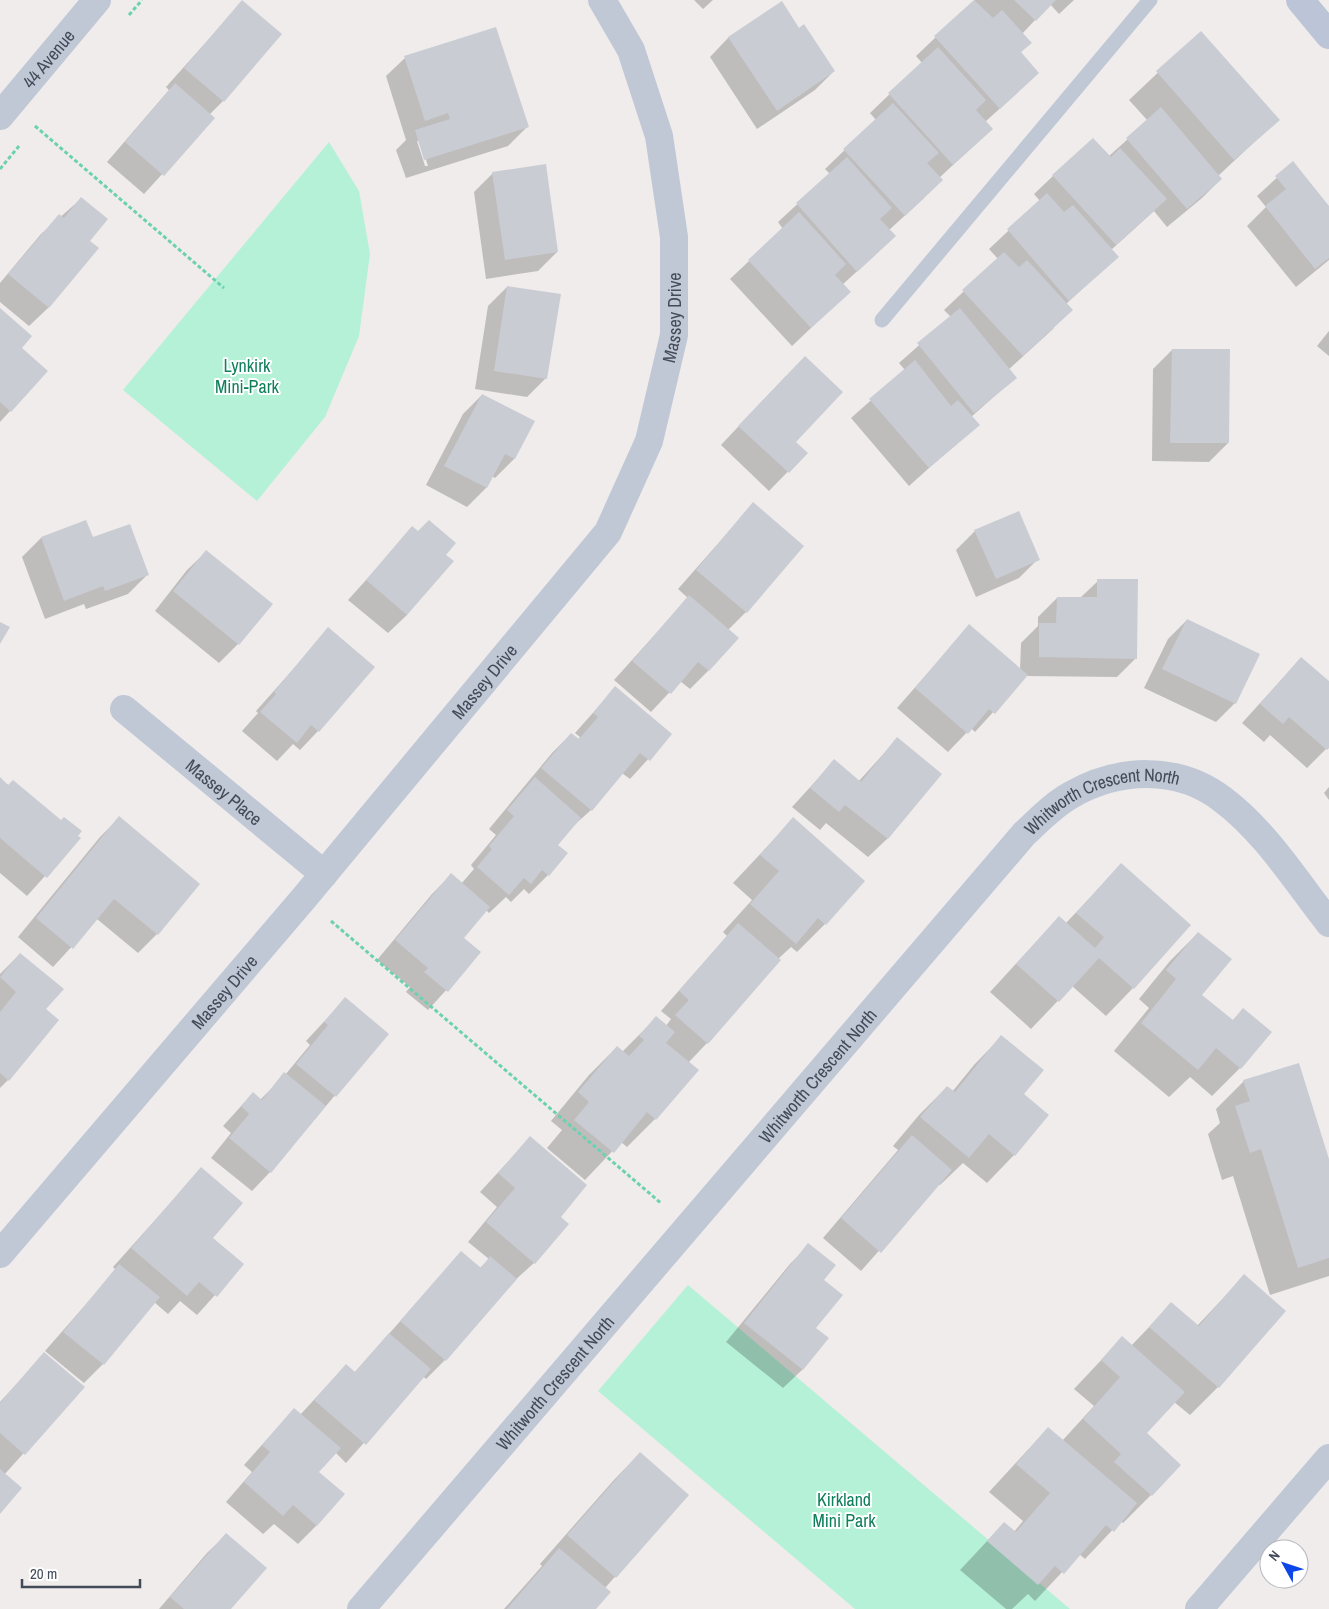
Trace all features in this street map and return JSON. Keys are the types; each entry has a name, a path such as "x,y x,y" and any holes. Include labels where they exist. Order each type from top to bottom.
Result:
{"main road":[{"path":"1300,0 1329,35"}],"street":[{"name":"44 Avenue","path":"4,111 97,0"},
{"name":"Massey Drive","path":"0,1254 304,898 608,532 649,441 674,335 674,237 659,136 631,50 602,0"},
{"name":"Massey Place","path":"124,709 324,874"},
{"name":"Whitworth Crescent North","path":"361,1609 1024,834 1045,814 1071,795 1123,775 1148,773 1200,785 1244,818 1329,923"},
{"path":"1199,1609 1329,1458"}],"lane":[{"path":"882,320 1150,0"}],"path":[{"path":"4,111 224,288"},
{"path":"304,898 688,1226"}],"green space":[{"name":"Lynkirk Mini-Park","path":"329,142 359,191 370,254 359,336 325,417 257,501 123,390"},
{"name":"Kirkland Mini Park","path":"688,1285 1070,1609 855,1609 598,1391"}],"building":[{"path":"242,0 282,34 224,102 184,68"},
{"path":"974,0 993,18 1002,10 1032,43 1021,52 1039,73 1000,109 934,36"},
{"path":"1014,0 1056,0 1036,21"},
{"path":"782,1 799,28 804,24 835,71 777,111 728,37"},
{"path":"496,27 529,127 424,160 415,130 450,119 448,113 425,121 404,56"},
{"path":"1201,31 1280,120 1234,160 1156,71"},
{"path":"938,47 986,100 976,110 993,129 953,165 888,93"},
{"path":"175,83 215,118 164,176 125,142"},
{"path":"893,103 939,153 927,163 943,180 905,216 843,149"},
{"path":"1161,107 1222,179 1187,209 1126,138"},
{"path":"1093,138 1111,157 1120,148 1167,199 1116,245 1052,175"},
{"path":"847,157 892,208 880,219 896,236 857,272 796,203"},
{"path":"1293,161 1329,206 1329,258 1315,269 1265,206 1286,189 1275,176"},
{"path":"546,164 558,252 505,260 492,172"},
{"path":"1047,193 1064,212 1073,205 1119,257 1069,301 1007,229"},
{"path":"81,197 108,219 90,241 99,248 49,308 8,274 59,214 64,218"},
{"path":"799,212 846,264 835,275 851,292 811,328 748,260"},
{"path":"1004,252 1019,267 1027,260 1073,310 1023,356 962,290"},
{"path":"507,286 561,294 547,379 494,371"},
{"path":"0,308 32,336 22,348 48,371 11,412 0,402"},
{"path":"960,308 1017,378 974,413 917,343"},
{"path":"1172,349 1230,349 1229,443 1170,443"},
{"path":"805,356 843,392 796,442 808,453 789,473 738,426"},
{"path":"915,360 951,406 958,400 980,425 929,468 869,399"},
{"path":"482,394 535,421 515,459 505,454 487,488 444,466"},
{"path":"753,502 804,546 747,613 696,570"},
{"path":"1019,511 1040,560 996,579 974,530"},
{"path":"86,520 93,537 130,524 149,575 105,591 103,586 64,601 41,537"},
{"path":"429,520 456,543 446,555 454,561 407,615 366,580 412,526 418,531"},
{"path":"206,550 273,604 239,645 173,591"},
{"path":"1097,579 1138,579 1137,659 1039,657 1039,623 1056,623 1057,597 1097,597"},
{"path":"689,595 739,638 709,671 698,662 671,694 632,661"},
{"path":"1187,619 1260,654 1236,704 1162,669"},
{"path":"0,622 10,627 0,644"},
{"path":"969,624 1028,675 995,714 989,709 968,734 915,688"},
{"path":"328,627 375,667 319,732 311,725 297,743 260,712 276,694 274,692"},
{"path":"1301,657 1329,681 1329,748 1327,750 1289,717 1283,724 1260,704"},
{"path":"615,686 672,734 650,761 640,753 592,811 541,768 571,733 579,739 598,717 593,713"},
{"path":"897,737 942,774 888,839 845,805 839,812 810,788 834,759 861,782"},
{"path":"0,777 8,785 13,780 61,820 64,817 82,831 78,836 81,838 47,878 0,838"},
{"path":"535,777 581,818 558,845 568,853 549,876 542,870 531,884 524,878 509,895 477,867 492,849 489,846 514,816 507,810"},
{"path":"119,816 200,884 158,935 114,899 73,949 36,918"},
{"path":"793,817 865,881 826,925 818,918 796,944 750,904 779,871 760,855"},
{"path":"1121,863 1191,925 1134,989 1099,958 1059,1002 1016,964 1059,916 1095,948 1104,937 1076,913"},
{"path":"451,873 490,907 464,938 481,952 448,992 424,972 428,968 395,940"},
{"path":"738,923 781,960 708,1044 675,1015 689,1000 679,991"},
{"path":"1198,932 1232,959 1202,995 1233,1020 1243,1008 1272,1032 1241,1069 1216,1048 1198,1070 1141,1023 1176,979 1166,970"},
{"path":"20,953 64,989 46,1009 59,1020 9,1081 0,1073 0,1012 16,992 0,977"},
{"path":"345,997 389,1034 336,1097 296,1064 328,1025 324,1022"},
{"path":"656,1016 675,1032 666,1043 699,1070 656,1120 647,1112 614,1153 574,1120 589,1102 578,1092 617,1046 629,1056 644,1040 639,1036"},
{"path":"1001,1035 1044,1070 1024,1094 1049,1115 1015,1156 989,1134 969,1158 920,1117 947,1086 955,1092"},
{"path":"1299,1063 1329,1159 1329,1258 1298,1268 1261,1149 1250,1153 1235,1106 1250,1101 1243,1080"},
{"path":"284,1072 326,1106 271,1173 229,1138 249,1114 241,1106 253,1092 262,1100"},
{"path":"912,1135 952,1170 881,1253 841,1218"},
{"path":"530,1136 587,1185 561,1217 569,1224 535,1264 486,1222 515,1188 498,1173"},
{"path":"201,1167 243,1203 213,1238 244,1264 217,1297 199,1282 187,1296 131,1248"},
{"path":"808,1243 836,1265 824,1280 843,1295 816,1328 829,1338 803,1370 744,1323"},
{"path":"461,1251 481,1268 490,1256 517,1279 446,1361 400,1321"},
{"path":"119,1264 160,1297 104,1365 63,1332"},
{"path":"1244,1274 1286,1311 1219,1388 1149,1327 1171,1302 1199,1326"},
{"path":"389,1333 431,1369 366,1445 314,1400 346,1364 355,1372"},
{"path":"1122,1336 1185,1392 1147,1433 1181,1465 1152,1496 1114,1462 1121,1454 1083,1419 1120,1377 1101,1360"},
{"path":"44,1352 85,1387 25,1455 0,1433 0,1403"},
{"path":"294,1408 341,1448 319,1472 345,1494 317,1526 293,1505 283,1516 244,1482 270,1452 262,1445"},
{"path":"1048,1427 1137,1503 1114,1532 1106,1525 1064,1574 1055,1566 1038,1585 987,1541 1004,1522 1016,1532 1050,1493 1016,1464"},
{"path":"640,1452 689,1495 616,1578 567,1535"},
{"path":"0,1469 22,1488 0,1514"},
{"path":"226,1533 267,1568 231,1609 184,1609 170,1597"},
{"path":"559,1548 611,1592 596,1609 507,1609"}]}
